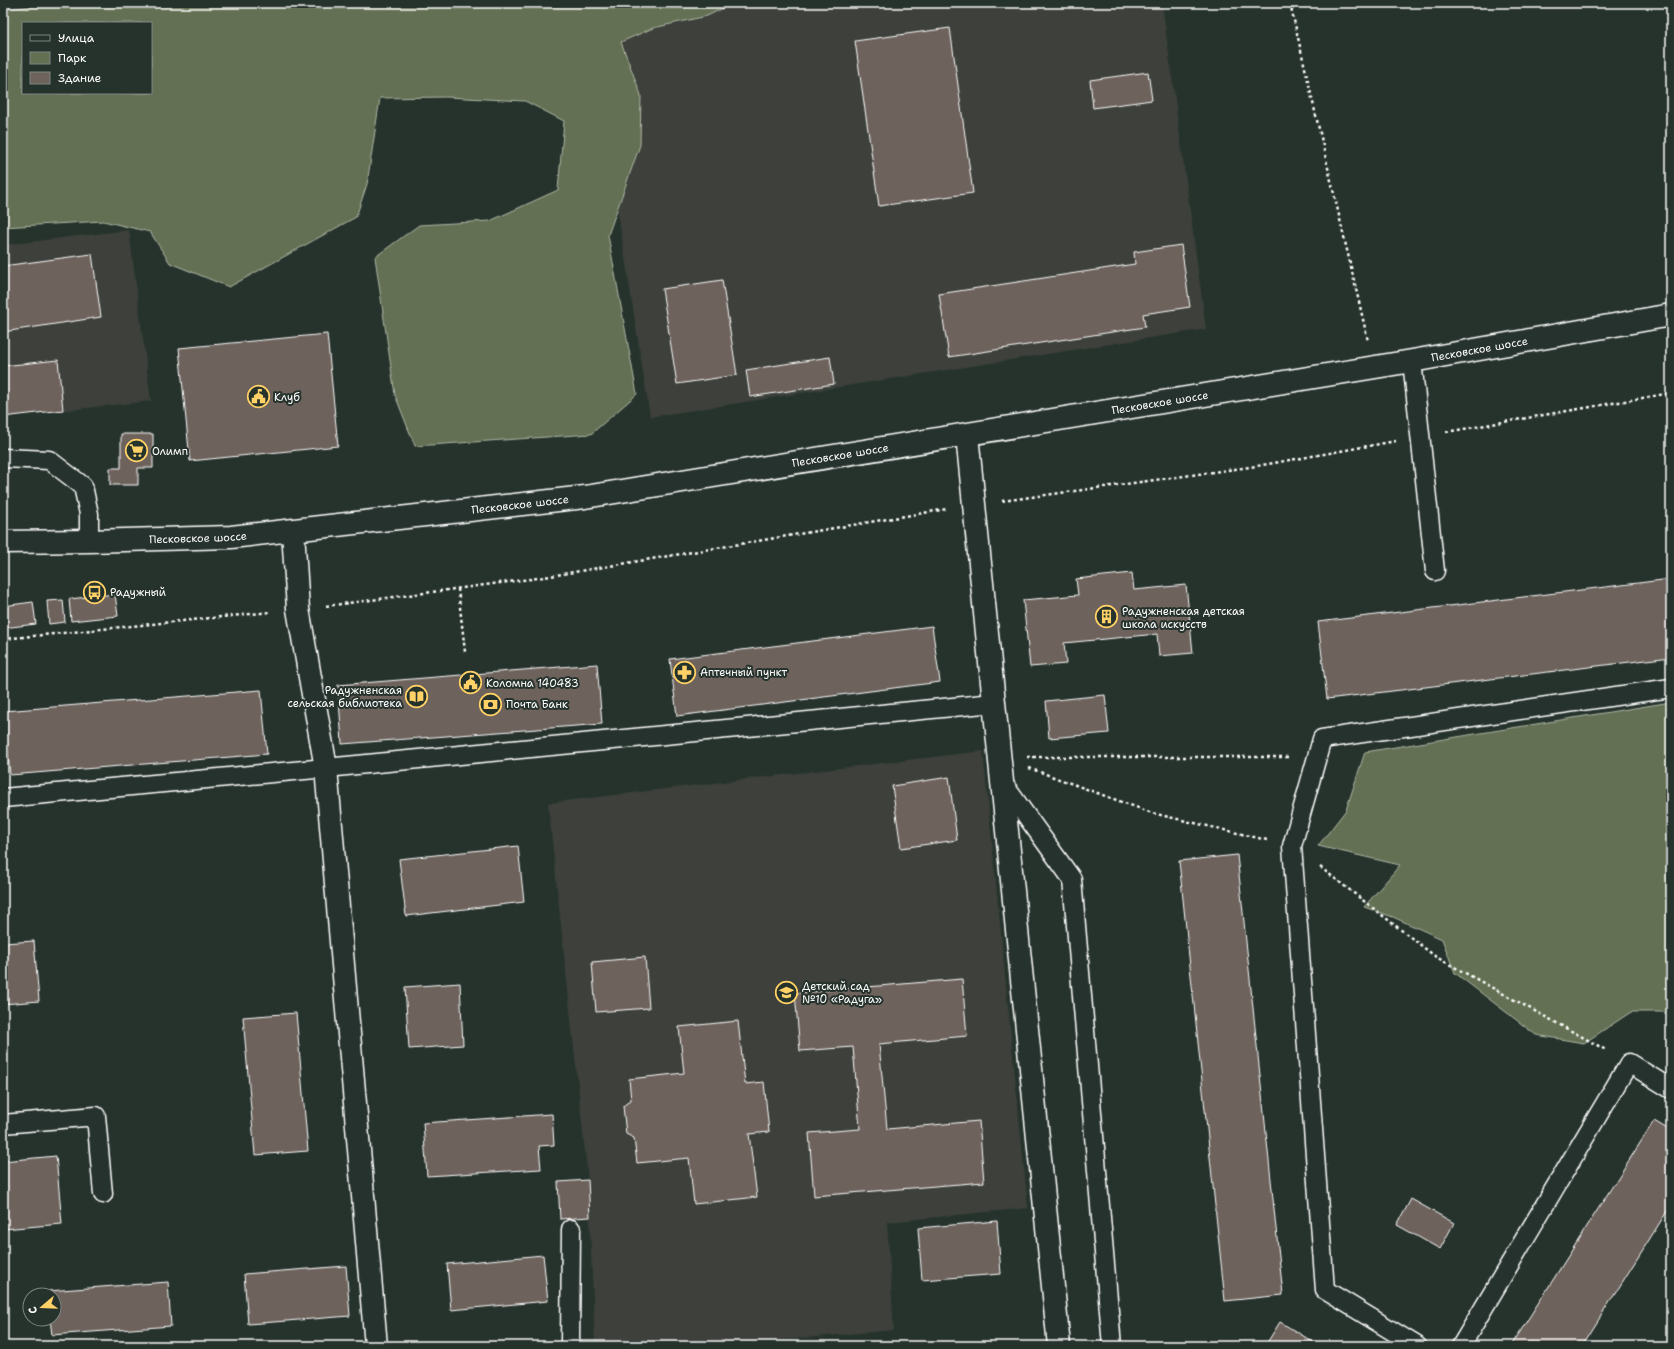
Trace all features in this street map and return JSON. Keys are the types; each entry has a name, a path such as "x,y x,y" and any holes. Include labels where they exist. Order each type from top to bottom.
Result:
{"street":[{"name":"Песковское шоссе","path":"3,542 231,537 585,497 1412,361 1671,315"},
{"path":"967,435 1059,1346"},
{"path":"293,531 298,610 326,768 376,1346"}],"lane":[{"path":"1412,361 1435,570"},
{"path":"3,458 49,460 83,486 89,514 89,541"},
{"path":"1417,1346 1324,1290 1292,846 1322,739 1671,688"},
{"path":"3,798 994,703"},
{"path":"1002,782 1072,879 1112,1346"},
{"path":"1461,1346 1629,1063 1671,1090"},
{"path":"3,1124 96,1116 103,1194"},
{"path":"570,1346 571,1229"}],"path":[{"path":"1290,3 1374,367"},
{"path":"3,640 298,610 538,578 974,505 1257,466 1671,393"},
{"path":"458,589 465,652"}],"shaded area":[{"path":"585,3 1162,3 1206,329 650,417"},
{"path":"129,230 151,401 3,417 3,245"},
{"name":"Детский сад №10 «Радуга»","path":"983,751 1028,1208 887,1222 894,1330 714,1346 595,1346 588,1180 548,803"}],"green space":[{"path":"67,3 734,3 707,16 653,28 621,42 641,95 640,145 608,235 637,394 591,434 415,446 395,395 375,257 419,225 490,221 558,190 564,121 525,101 446,97 380,98 367,184 356,217 229,287 170,263 150,232 103,221 3,227 3,9"},
{"path":"1671,702 1671,1016 1663,1012 1631,1012 1584,1043 1536,1035 1455,973 1442,939 1393,917 1364,907 1400,865 1318,846 1346,810 1365,752"}],"building":[{"path":"950,28 973,193 879,206 855,41"},
{"path":"1148,72 1152,100 1093,108 1090,80"},
{"path":"1181,245 1190,307 1143,314 1145,327 949,357 939,294 1135,264 1134,252"},
{"path":"92,254 101,317 3,332 3,266"},
{"path":"722,280 737,375 677,384 662,289"},
{"name":"Клуб","path":"327,334 338,446 190,461 179,348"},
{"path":"830,357 834,384 750,397 746,370"},
{"path":"58,360 63,410 3,417 3,366"},
{"name":"Олимп","path":"121,434 153,434 153,468 138,468 138,485 110,485 110,468 121,468"},
{"name":"Радужненская детская школа искусств","path":"1132,573 1134,590 1186,585 1193,653 1159,656 1157,634 1064,643 1066,664 1030,667 1023,600 1078,595 1076,579"},
{"path":"1671,579 1671,657 1327,699 1318,622"},
{"path":"115,594 118,616 71,621 69,599"},
{"path":"63,600 65,622 49,624 47,601"},
{"path":"33,602 36,624 3,628 3,606"},
{"path":"932,626 940,682 677,716 670,659"},
{"path":"597,664 602,724 342,744 338,685"},
{"path":"261,690 267,754 10,775 4,711"},
{"path":"1105,695 1109,733 1049,738 1046,701"},
{"path":"949,777 957,840 901,848 892,786"},
{"path":"518,846 524,902 406,916 399,859"},
{"path":"1237,855 1283,1295 1225,1301 1179,861"},
{"path":"34,941 39,1001 3,1004 3,943"},
{"path":"645,957 649,1008 596,1012 592,962"},
{"path":"962,979 967,1036 879,1044 887,1129 979,1121 984,1182 814,1196 809,1133 860,1129 853,1047 800,1051 795,993"},
{"path":"460,983 463,1045 409,1049 405,987"},
{"path":"296,1013 308,1151 255,1155 243,1017"},
{"path":"738,1021 745,1084 764,1082 769,1132 749,1134 757,1197 694,1204 689,1158 637,1163 634,1138 626,1134 623,1106 631,1100 629,1079 684,1073 679,1027"},
{"path":"552,1114 554,1145 539,1146 541,1169 427,1176 423,1123"},
{"path":"1654,1121 1671,1131 1671,1205 1582,1346 1511,1346"},
{"path":"56,1156 62,1224 3,1229 3,1161"},
{"path":"588,1180 590,1217 560,1219 558,1182"},
{"path":"1411,1199 1454,1223 1440,1249 1397,1225"},
{"path":"997,1221 1001,1274 922,1280 918,1228"},
{"path":"543,1255 548,1301 451,1310 447,1264"},
{"path":"346,1266 350,1316 248,1324 244,1274"},
{"path":"168,1282 171,1326 52,1335 51,1327 62,1327 62,1290"},
{"path":"1280,1322 1320,1346 1265,1346"}],"place":[{"name":"Клуб","path":"259,397"},
{"name":"Олимп","path":"137,451"},
{"name":"Радужный","path":"95,592"},
{"name":"Радужненская детская школа искусств","path":"1107,617"},
{"name":"Аптечный пункт","path":"684,672"},
{"name":"Коломна 140483","path":"470,683"},
{"name":"Радужненская сельская библиотека","path":"417,696"},
{"name":"Почта Банк","path":"491,704"},
{"name":"Детский сад №10 «Радуга»","path":"787,992"}]}
